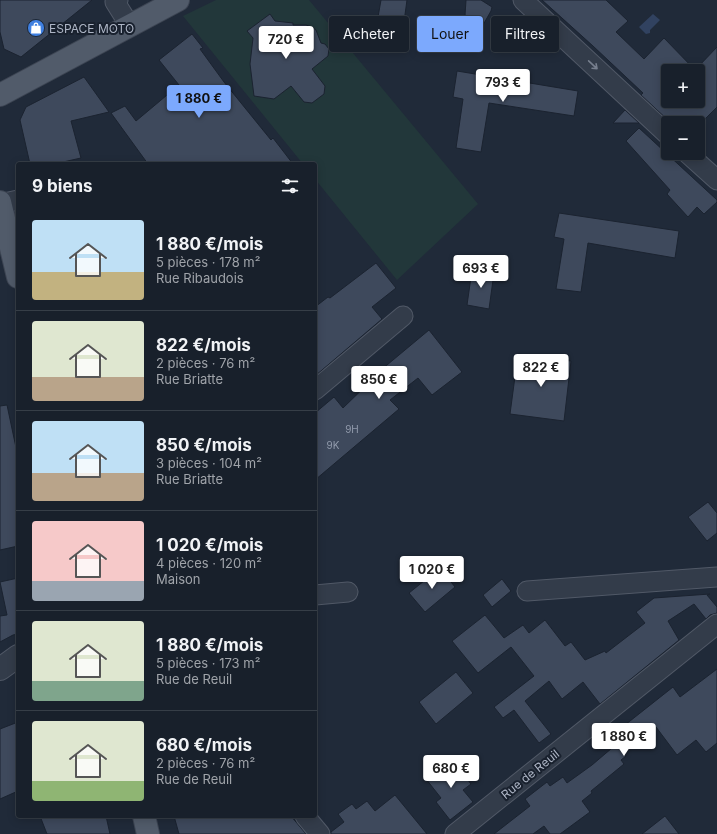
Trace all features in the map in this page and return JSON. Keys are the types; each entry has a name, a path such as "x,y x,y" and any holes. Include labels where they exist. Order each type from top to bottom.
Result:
{"main road":[{"path":"0,94 178,0"},
{"path":"0,203 16,269"},
{"path":"144,818 148,834"}],"street":[{"path":"118,0 115,2 130,26"},
{"path":"523,0 661,128"},
{"path":"696,160 717,180"},
{"path":"0,203 16,200"},
{"path":"317,388 403,316"},
{"path":"528,591 717,577"},
{"path":"317,595 348,592"},
{"name":"Rue de Reuil","path":"455,834 717,624"},
{"path":"0,669 16,657"},
{"path":"0,669 16,670"},
{"path":"307,818 320,834"}],"green space":[{"path":"216,0 309,0 329,24 329,52 352,52 478,204 397,280 317,181 317,162 301,162 183,16"}],"water":[{"path":"653,14 660,20 650,30 650,33 646,34 639,27"}],"building":[{"name":"ESPACE MOTO","path":"0,0 92,0 21,57 4,49 0,32"},
{"path":"381,0 407,0 405,16 378,16"},
{"path":"466,0 481,0 492,7 483,25 483,16 465,15"},
{"path":"542,0 606,0 628,21 616,32 644,59 664,38 689,64 661,64 661,108 705,108 705,64 701,64 717,47 717,107 705,119 705,116 664,116 641,95 643,93"},
{"path":"270,14 275,21 293,23 293,25 306,25 316,30 321,43 325,44 329,49 328,56 312,69 325,86 324,94 312,103 304,102 291,86 274,99 254,96 250,64 253,38 247,31"},
{"path":"192,34 203,48 200,49 224,82 271,140 273,138 291,162 147,162 111,113 125,106 136,121 179,85 159,60"},
{"path":"457,71 578,91 574,116 489,103 481,152 456,148 463,99 453,97"},
{"path":"84,77 109,112 71,121 81,158 63,162 30,162 20,120 26,107"},
{"path":"625,110 639,123 613,123"},
{"path":"639,128 661,148 661,160 674,160 717,200 717,202 704,214 697,207 688,217 667,194 670,190 626,141"},
{"path":"559,213 679,231 675,258 588,243 581,292 556,289 564,239 554,237"},
{"path":"376,263 396,288 372,307 382,319 317,374 317,305 328,297 330,298"},
{"path":"472,270 494,273 489,309 467,305"},
{"path":"429,330 462,372 432,395 418,378 390,400 399,409 317,478 317,411 334,397 343,408 376,376 375,375"},
{"path":"518,354 571,361 564,421 510,414"},
{"path":"7,405 16,448 16,546 0,550 0,406"},
{"path":"708,502 717,513 717,533 707,541 688,517"},
{"path":"440,568 455,587 425,612 409,593"},
{"path":"16,578 16,634 0,642 0,616 7,615 0,582"},
{"path":"502,579 511,591 492,607 483,595"},
{"path":"710,594 707,595 717,607 717,613 710,615 706,619 694,604 668,621 679,640 600,704 583,682 562,699 549,681 525,701 551,734 539,743 514,710 503,718 494,707 534,676 511,647 478,673 452,641 485,615 504,638 523,625 529,633 545,620 565,646 571,642 585,660 605,651 606,653 645,623 636,612 654,598"},
{"path":"717,669 717,743 706,752 696,740 677,755 656,727 654,728 652,726 622,750 626,756 621,760 624,764 591,791 592,793 582,801 590,812 560,834 550,834 544,826 533,834 494,834 530,806 525,799 547,782 550,786 563,777 567,783 592,765 612,748 606,740 673,687 680,697"},
{"path":"456,672 473,693 436,724 419,702"},
{"path":"16,723 16,792 0,799 0,729"},
{"path":"452,759 471,784 463,790 473,802 450,820 436,802 441,798 426,779"},
{"path":"395,795 427,834 331,834 331,832 344,822 338,814 352,804 356,809 367,801 375,811"},
{"path":"665,816 679,834 642,834"},
{"path":"41,818 106,818 110,834 47,834"},
{"path":"175,818 293,818 306,834 179,834"}],"place":[{"name":"ESPACE MOTO","path":"36,28"}]}
